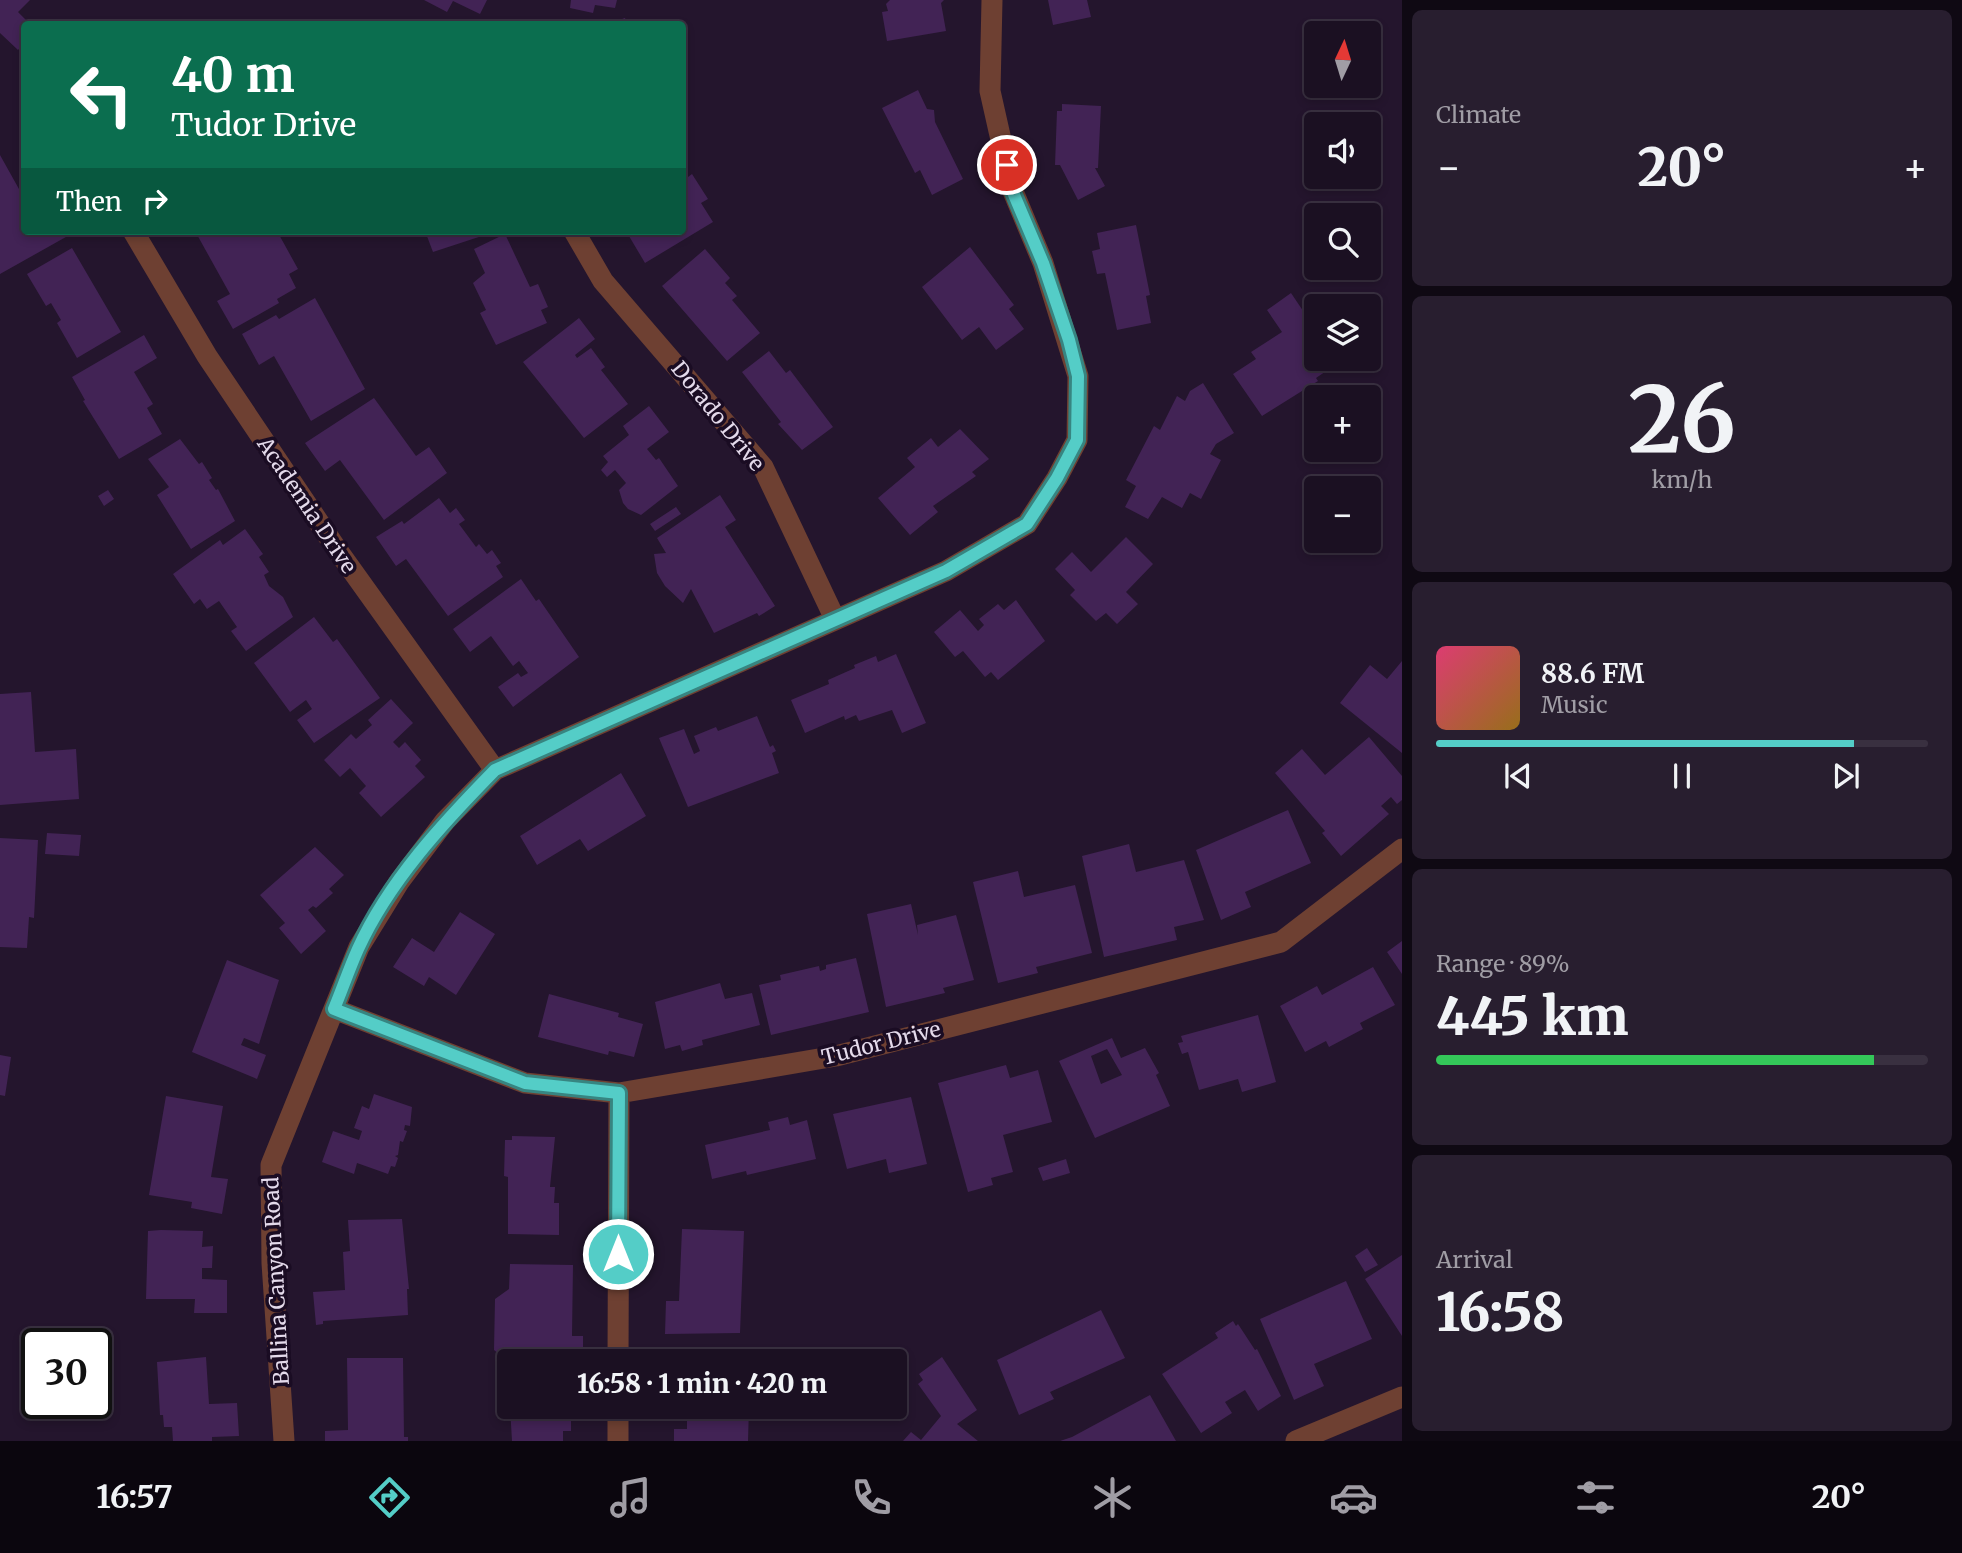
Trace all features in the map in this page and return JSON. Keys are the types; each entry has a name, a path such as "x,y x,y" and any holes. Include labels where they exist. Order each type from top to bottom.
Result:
{"street":[{"name":"Ballina Canyon Road","path":"284,1441 272,1263 271,1165 359,947 399,882 445,821 495,770 946,571 1027,524 1057,478 1077,440 1078,376 1043,263 1012,190 990,91 992,0"},
{"name":"Academia Drive","path":"135,235 206,356 336,548 495,770"},
{"name":"Dorado Drive","path":"576,235 603,281 763,467 835,619"},
{"name":"Tudor Drive","path":"334,1009 525,1083 619,1093 836,1056 1281,942 1402,849"},
{"path":"618,1349 619,1093"},
{"path":"1296,1441 1402,1397"},
{"path":"618,1419 618,1441"}],"building":[{"path":"0,0 30,0 18,12 27,21 21,21 21,46 18,50 0,33"},
{"path":"424,0 487,0 480,14 453,1 447,12"},
{"path":"571,0 617,0 615,8 595,5 593,13 570,8"},
{"path":"890,0 944,0 941,3 946,31 887,41 882,12 888,11 886,4"},
{"path":"1048,0 1087,0 1091,17 1053,25"},
{"path":"918,90 927,109 934,110 935,122 963,179 932,195 920,170 915,173 882,108"},
{"path":"1062,104 1101,106 1098,168 1095,168 1105,186 1078,200 1060,165 1055,165 1057,111 1062,111"},
{"path":"0,155 21,193 21,235 69,235 0,274"},
{"path":"686,174 688,177 692,174 708,199 701,203 713,222 645,263 628,235 686,235"},
{"path":"1136,225 1150,295 1146,296 1151,323 1117,330 1105,273 1097,274 1092,251 1100,249 1097,233"},
{"path":"197,235 279,235 298,269 289,274 296,288 277,299 279,303 233,329 217,301 230,294"},
{"path":"427,235 485,235 433,252"},
{"path":"505,235 530,287 538,284 548,307 541,310 547,323 496,345 480,313 486,310 473,283 485,273 474,249"},
{"path":"970,247 1014,305 1009,309 1024,329 996,350 979,327 962,340 922,287"},
{"path":"72,248 121,332 77,358 57,323 61,320 51,303 46,306 27,274"},
{"path":"705,249 730,278 725,283 737,296 732,300 760,333 727,361 662,286"},
{"path":"1291,293 1304,312 1304,371 1326,371 1316,378 1318,381 1304,385 1304,390 1262,416 1233,374 1256,359 1251,352 1282,332 1267,310"},
{"path":"315,298 365,389 311,421 274,356 259,365 242,334 276,315 279,319"},
{"path":"579,318 595,339 575,355 577,358 591,348 605,367 601,370 628,404 584,438 523,362"},
{"path":"144,335 157,358 134,372 153,404 147,408 162,434 119,459 83,401 85,400 72,377"},
{"path":"769,351 786,373 790,370 833,427 802,450 778,424 781,422 742,372"},
{"path":"1203,383 1234,433 1216,444 1210,454 1221,460 1201,499 1190,493 1182,508 1162,497 1148,519 1125,507 1136,486 1126,480 1154,426 1160,430 1177,396 1185,401 1190,391"},
{"path":"374,398 416,456 429,447 447,473 384,520 340,460 325,471 305,443"},
{"path":"649,406 669,432 647,449 656,460 659,458 678,486 641,515 628,509 623,503 619,490 626,483 615,470 607,477 601,470 608,462 603,456 629,435 623,426"},
{"path":"960,429 989,459 972,472 976,476 933,506 938,512 910,535 878,498 915,467 907,458 931,438 938,447"},
{"path":"180,439 199,464 202,462 212,478 209,480 216,490 218,489 235,521 191,549 157,495 169,487 148,459"},
{"path":"108,490 114,499 104,506 98,496"},
{"path":"720,495 736,520 725,527 775,606 759,616 757,613 714,633 691,589 683,603 665,586 657,573 654,554 666,553 657,538"},
{"path":"439,498 450,513 456,508 465,520 459,524 476,547 479,544 487,554 492,550 501,563 496,566 503,577 448,616 406,559 396,566 376,537 402,521 404,524"},
{"path":"676,507 681,514 655,531 650,524"},
{"path":"245,529 263,554 259,557 269,572 264,575 269,586 283,597 293,617 246,651 231,631 237,627 219,601 207,609 200,599 194,604 173,574 220,540 223,545"},
{"path":"1126,537 1153,564 1126,592 1138,604 1117,624 1106,613 1096,621 1070,595 1075,590 1055,569 1072,552 1091,572"},
{"path":"521,579 536,601 539,599 579,657 513,707 498,687 518,673 521,677 528,673 519,661 513,666 491,636 470,652 453,629"},
{"path":"1016,600 1045,641 998,680 991,672 985,677 963,651 955,657 934,632 960,610 978,631 984,625 979,619 998,604 1004,610"},
{"path":"314,617 333,642 337,639 380,698 314,743 297,720 312,709 306,700 290,712 254,663"},
{"path":"896,654 926,723 902,733 892,710 859,721 856,715 845,720 844,716 805,733 791,700 829,684 828,680 855,668 854,665 876,656 878,662"},
{"path":"1402,661 1402,753 1340,703 1370,665 1387,679"},
{"path":"31,692 35,752 76,749 79,799 0,805 0,694"},
{"path":"391,699 413,723 393,742 399,748 405,742 421,760 415,766 425,777 381,817 359,793 366,786 350,768 340,777 324,760 351,734 356,739 372,725 368,720"},
{"path":"757,716 770,747 773,745 776,751 772,753 779,773 688,807 659,738 684,729 694,754 700,751 694,736 716,727 718,731"},
{"path":"1369,737 1402,776 1402,800 1397,804 1391,797 1381,806 1389,814 1341,856 1322,833 1325,831 1275,773 1302,749 1325,775"},
{"path":"621,773 646,816 588,851 580,839 537,865 520,836"},
{"path":"1288,810 1311,863 1245,892 1251,907 1221,920 1196,850"},
{"path":"47,833 81,835 79,856 45,854"},
{"path":"0,838 38,840 34,918 29,917 27,948 0,947"},
{"path":"1129,844 1136,872 1184,860 1204,920 1174,927 1177,940 1104,957 1082,856"},
{"path":"315,847 344,875 329,889 333,893 316,908 313,906 308,910 326,931 301,954 279,928 285,923 260,895"},
{"path":"1018,871 1024,897 1075,885 1092,953 1036,967 1038,973 998,983 973,882"},
{"path":"911,904 918,935 917,925 956,915 974,980 943,988 945,993 886,1007 867,914"},
{"path":"460,912 495,934 456,995 429,977 424,986 393,967 412,938 434,952"},
{"path":"1402,941 1402,974 1387,952"},
{"path":"856,958 869,1012 771,1035 759,985 781,980 780,975 819,966 820,971 826,969 826,965"},
{"path":"227,960 279,980 259,1044 244,1038 241,1045 266,1055 257,1079 192,1052"},
{"path":"1373,967 1395,1005 1360,1023 1363,1029 1329,1047 1326,1041 1305,1052 1280,1006 1317,986 1322,995"},
{"path":"720,983 725,999 752,993 760,1025 702,1040 703,1045 682,1051 680,1045 665,1049 655,1002"},
{"path":"549,994 619,1013 618,1017 643,1024 634,1057 609,1051 608,1055 538,1037"},
{"path":"1258,1015 1276,1082 1242,1092 1238,1079 1199,1090 1188,1052 1182,1054 1178,1043 1183,1042 1181,1036"},
{"path":"1112,1038 1121,1058 1145,1048 1159,1073 1156,1075 1170,1106 1095,1138 1059,1061","holes":["1107,1049 1122,1075 1101,1084 1091,1056"]},
{"path":"0,1055 11,1057 5,1096 0,1095"},
{"path":"1006,1065 1010,1078 1038,1070 1052,1122 1003,1135 1013,1172 991,1178 993,1185 968,1192 938,1083"},
{"path":"374,1094 412,1107 410,1126 405,1125 404,1130 407,1131 403,1142 400,1141 398,1155 395,1156 398,1158 395,1167 391,1166 388,1174 357,1163 354,1174 322,1162 333,1131 359,1140 362,1131 354,1128 362,1106 369,1109"},
{"path":"166,1096 223,1106 211,1177 228,1179 222,1214 191,1208 192,1202 149,1195"},
{"path":"911,1097 927,1164 889,1173 886,1159 847,1169 833,1114"},
{"path":"788,1117 790,1125 807,1120 816,1159 747,1175 746,1171 712,1179 705,1145 770,1130 768,1122"},
{"path":"512,1136 555,1137 550,1187 555,1187 554,1203 559,1203 559,1235 508,1234 508,1177 504,1176 505,1140 512,1140"},
{"path":"1066,1159 1070,1173 1043,1181 1038,1168"},
{"path":"402,1219 409,1289 408,1315 323,1321 323,1324 316,1325 313,1292 345,1290 343,1252 350,1251 348,1220"},
{"path":"682,1229 744,1231 740,1333 665,1334 666,1301 679,1301"},
{"path":"148,1231 203,1231 202,1247 213,1246 212,1268 202,1268 202,1279 227,1280 227,1313 194,1313 195,1299 146,1299"},
{"path":"1367,1248 1378,1265 1365,1272 1355,1256"},
{"path":"1402,1255 1402,1336 1365,1279"},
{"path":"510,1264 573,1265 572,1336 583,1336 583,1349 497,1349 497,1352 494,1350 495,1299 509,1289"},
{"path":"1346,1281 1372,1339 1314,1364 1324,1386 1294,1400 1260,1319"},
{"path":"1101,1310 1125,1358 1050,1392 1054,1399 1019,1415 997,1360"},
{"path":"1233,1321 1236,1326 1238,1324 1255,1350 1257,1349 1281,1396 1258,1411 1245,1390 1225,1402 1232,1413 1201,1433 1162,1374 1218,1338 1215,1333"},
{"path":"206,1357 209,1404 237,1403 239,1436 212,1437 212,1441 173,1441 172,1427 164,1427 163,1415 160,1415 157,1362"},
{"path":"942,1357 977,1410 957,1424 978,1441 903,1441 911,1432 921,1440 941,1416 918,1384 923,1380 919,1374"},
{"path":"347,1358 403,1358 404,1437 408,1437 408,1441 325,1441 325,1431 348,1430"},
{"path":"1150,1395 1176,1441 1060,1441 1072,1437"},
{"path":"511,1419 571,1419 571,1431 563,1431 563,1441 512,1441"},
{"path":"687,1419 749,1419 748,1441 674,1441 674,1429 687,1429"}],"route":[{"path":"618,1254 619,1093 525,1083 334,1009 359,947 399,882 445,821 495,770 946,571 1027,524 1057,478 1077,440 1078,376 1043,263 1012,190 1007,165"}]}
